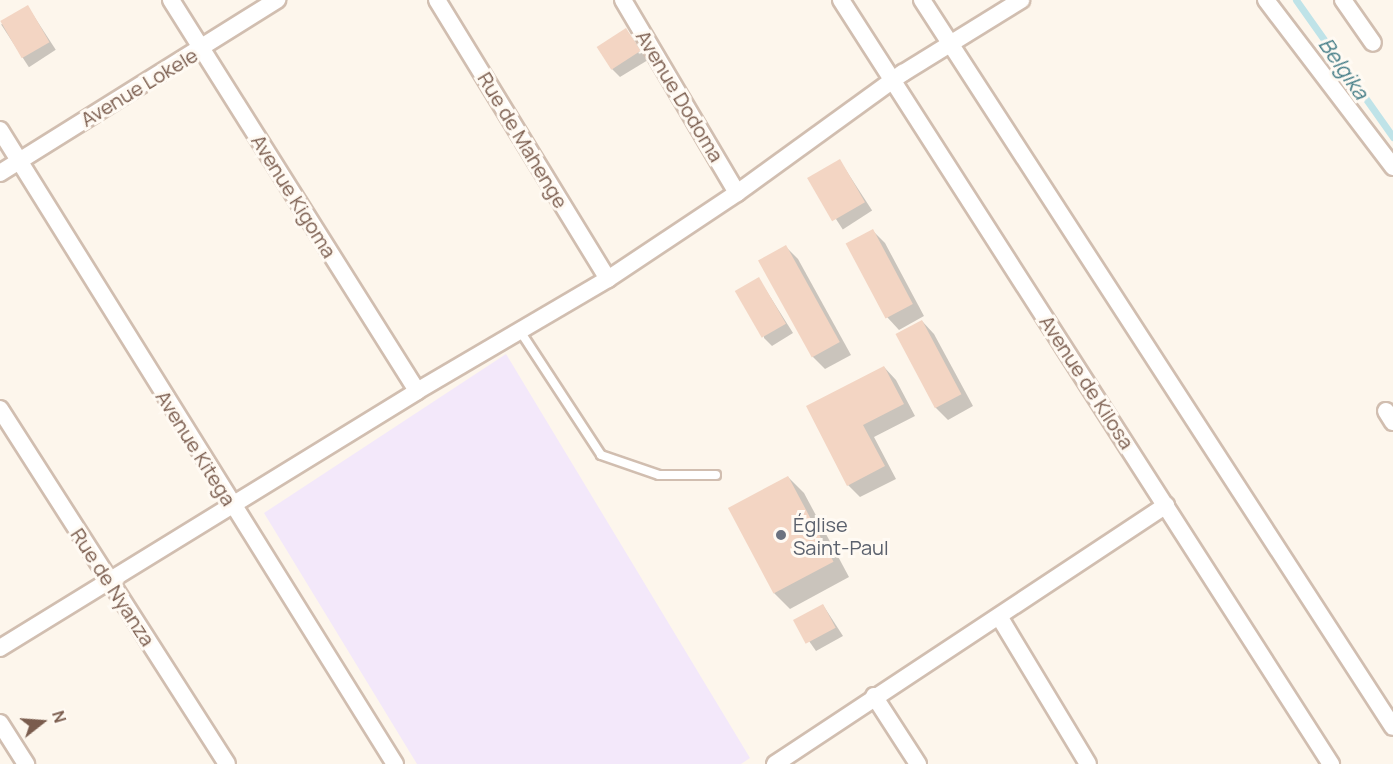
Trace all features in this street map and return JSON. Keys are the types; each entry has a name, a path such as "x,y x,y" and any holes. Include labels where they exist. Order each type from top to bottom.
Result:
{"street":[{"name":"Avenue Kigoma","path":"171,0 417,391"},
{"name":"Avenue Lokele","path":"0,173 202,50 278,0"},
{"name":"Rue de Mahenge","path":"437,0 608,279"},
{"name":"Avenue Dodoma","path":"623,0 737,193"},
{"name":"Avenue de Kilosa","path":"841,0 1331,764"},
{"path":"922,0 1388,707 1393,727"},
{"path":"0,648 107,579 417,391 608,279 737,193 893,80 1021,0"},
{"path":"1266,0 1393,167"},
{"path":"1343,0 1373,44"},
{"name":"Avenue Kitega","path":"0,130 395,764"},
{"name":"Rue de Nyanza","path":"0,409 227,764"},
{"path":"775,764 874,696 1000,618 1166,505"},
{"path":"1000,618 1088,764"},
{"path":"874,696 918,764"},
{"path":"0,723 26,764"}],"lane":[{"path":"519,331 601,455 659,475 716,475"}],"shaded area":[{"path":"506,354 750,758 741,764 417,764 264,513"}],"building":[{"path":"28,5 50,42 22,58 0,21"},
{"path":"626,28 641,51 611,70 597,47"},
{"path":"840,159 865,202 832,221 807,178"},
{"path":"873,229 913,304 886,319 846,244"},
{"path":"786,245 840,342 812,358 758,261"},
{"path":"759,277 786,324 762,338 735,291"},
{"path":"922,320 961,394 935,408 896,334"},
{"path":"884,366 904,404 863,425 885,466 847,486 806,406"},
{"name":"Église Saint-Paul","path":"788,476 834,562 773,594 728,508"},
{"path":"823,604 836,628 806,644 793,620"}],"waterway":[{"name":"Belgika","path":"1296,0 1393,137"}],"place":[{"name":"Église Saint-Paul","path":"781,535"}]}
